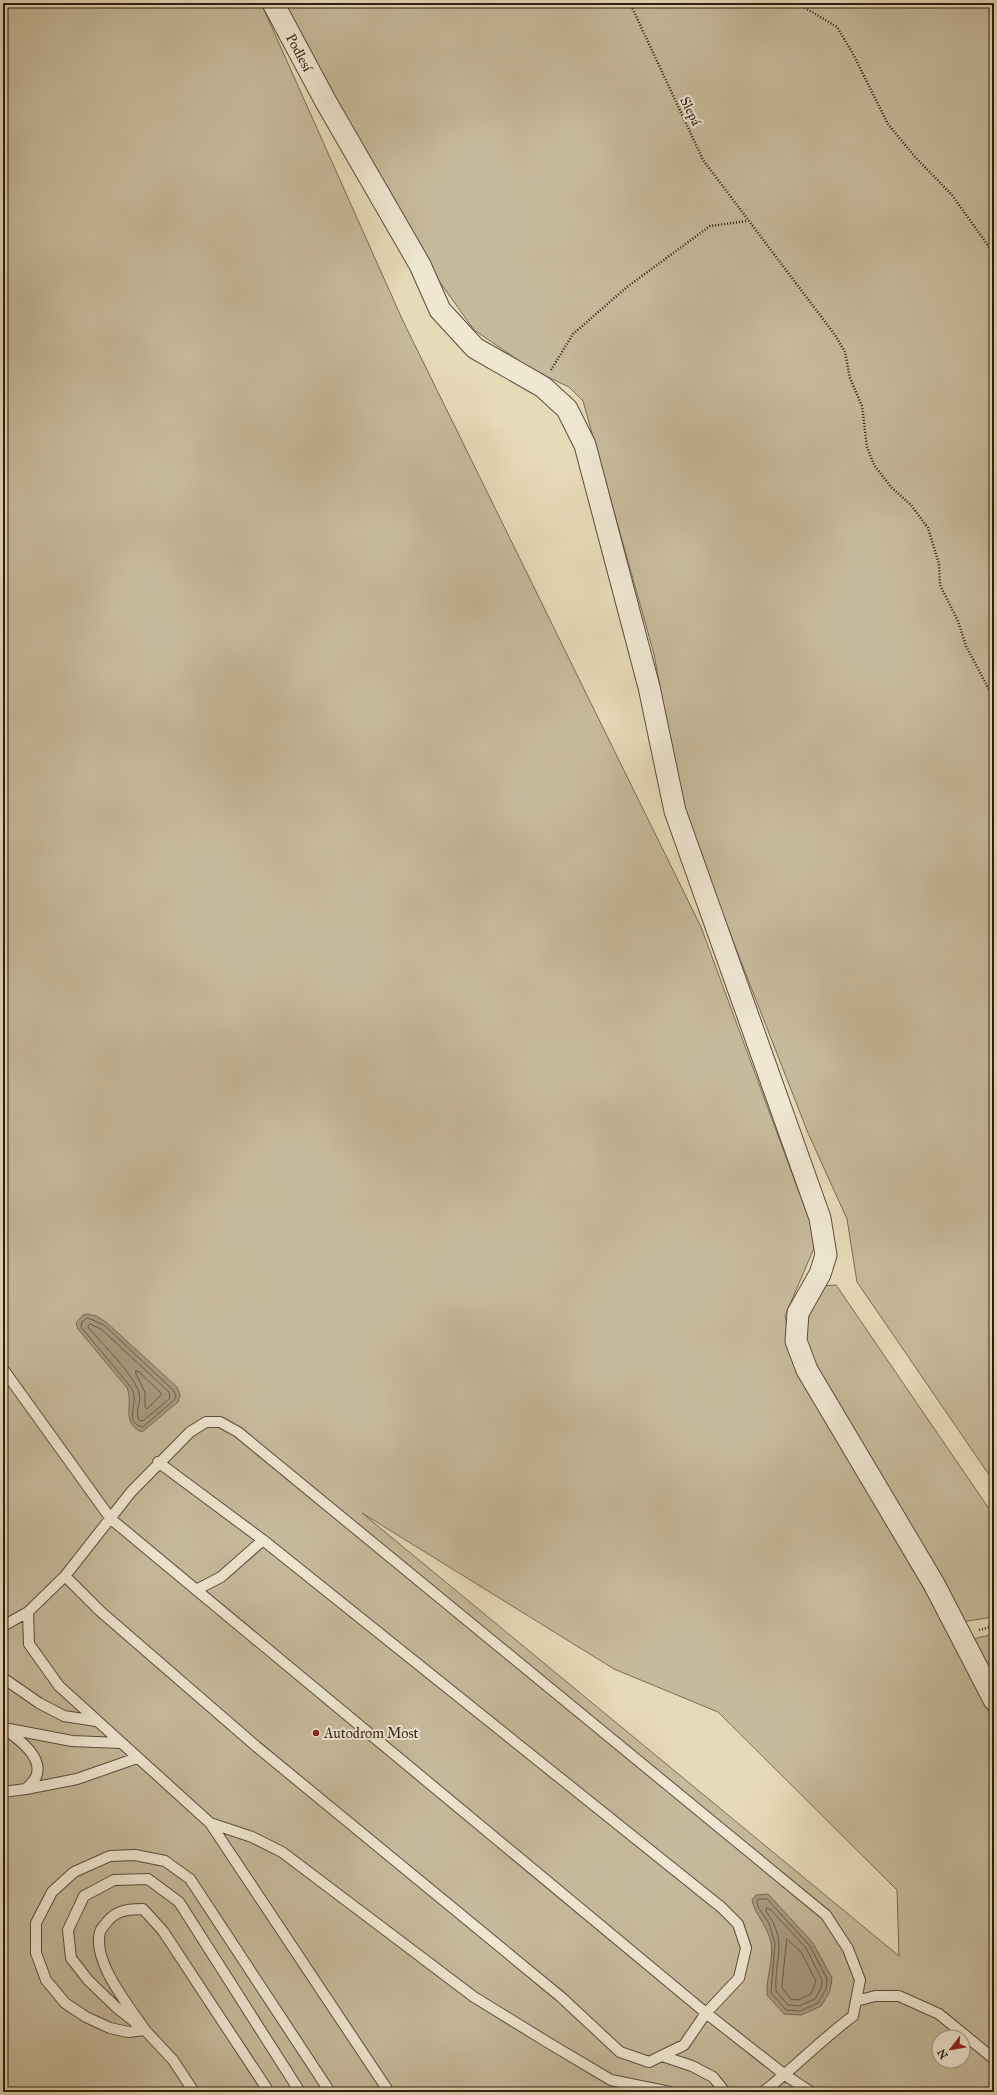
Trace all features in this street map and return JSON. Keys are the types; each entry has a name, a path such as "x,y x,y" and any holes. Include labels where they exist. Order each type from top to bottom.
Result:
{"street":[{"name":"Podlesí","path":"273,3 326,102 420,265 440,310 475,348 543,387 567,409 585,445 649,687 676,810 820,1218 826,1255 820,1274 798,1313 796,1341 807,1370 934,1584 989,1692"}],"lane":[{"path":"3,1369 111,1519 706,2013 785,2075 811,2092"},
{"path":"4,1622 28,1612 64,1576 111,1519 131,1492 158,1462 190,1432 206,1422 220,1422 238,1432 826,1915 848,1949 860,1980 853,2016 825,2037 785,2075 763,2092"},
{"path":"64,1576 100,1612 251,1742 561,1998 620,2052 649,2062 684,2045 706,2013 739,1978 746,1948 738,1924 721,1907 263,1540 158,1462"},
{"path":"196,1590 221,1577 263,1540"},
{"path":"28,1612 29,1644 60,1686 120,1743 210,1823 389,2092"},
{"path":"3,1678 39,1703 64,1716 96,1720"},
{"path":"4,1728 72,1741 120,1743"},
{"path":"4,1728 19,1739 37,1764 36,1777 26,1789"},
{"path":"3,1792 77,1779 137,1758"},
{"path":"210,1823 252,1837 282,1852 474,1997 592,2069 611,2080 670,2092"},
{"path":"145,2030 128,2032 110,2028 86,2017 65,2003 46,1980 36,1953 36,1923 52,1892 74,1872 110,1856 135,1855 165,1861 190,1879 330,2092"},
{"path":"194,2092 173,2060 145,2030 116,2007 88,1980 71,1958 68,1930 84,1896 114,1880 148,1879 179,1902 300,2092"},
{"path":"145,2030 107,1973 99,1946 100,1931 110,1917 126,1909 142,1909 163,1931 269,2092"},
{"path":"856,2001 875,1996 899,1996 939,2014 994,2059"},
{"path":"662,2056 692,2066 713,2077 725,2092"}],"path":[{"name":"Slepá","path":"630,3 703,160 835,335 845,352 850,378 862,406 867,447 874,465 891,487 911,505 928,528 939,564 940,585 958,621 966,646 994,699"},
{"path":"797,3 837,27 852,52 888,124 915,157 952,195 994,254"},
{"path":"543,387 553,366 573,334 627,287 710,226 748,221"}],"shaded area":[{"path":"3,3 261,3 403,321 701,927 817,1241 785,1316 799,1376 947,1628 994,1722 994,2092 3,2092","holes":["362,1513 614,1669 718,1712 897,1890 899,1956"]},
{"path":"282,3 994,3 994,1482 857,1282 847,1219 808,1133 683,813 654,654 583,401 569,387 533,370 474,330 432,271"},
{"path":"836,1285 994,1516 994,1617 961,1622 809,1362 803,1318 821,1286"},
{"path":"994,1634 994,1684 973,1639"}],"water":[{"path":"88,1314 96,1316 106,1322 177,1387 180,1395 178,1402 142,1432 131,1424 129,1418 129,1394 127,1388 78,1329 76,1323 83,1315"},
{"path":"768,1894 813,1943 832,1978 830,1991 821,2006 801,2015 784,2014 767,1995 772,1948 767,1930 752,1900 756,1895"}],"place":[{"name":"Autodrom Most","path":"316,1733"}]}
